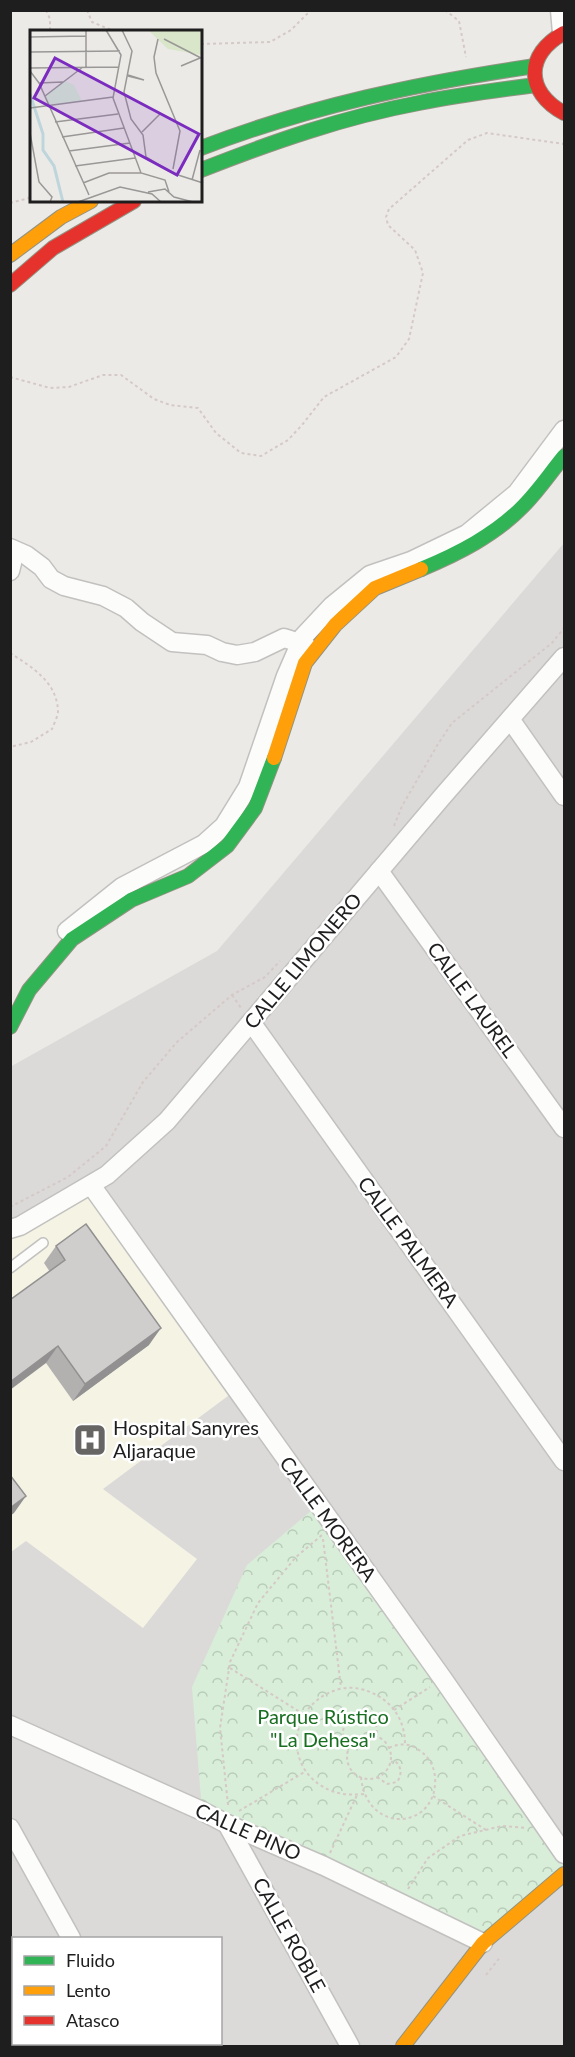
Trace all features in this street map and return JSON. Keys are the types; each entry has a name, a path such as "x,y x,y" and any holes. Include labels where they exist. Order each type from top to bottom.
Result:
{"street":[{"path":"560,10 563,33 552,38 544,46 535,66 536,85 542,97 551,107 564,113"},
{"path":"202,148 248,129 336,102 436,80 535,66"},
{"path":"202,170 260,146 348,119 449,97 536,85"},
{"path":"10,255 61,217 89,202"},
{"path":"10,285 21,273 73,234 132,202"},
{"path":"10,1027 28,990 72,939 131,900 188,876 227,846 255,808 282,736 305,663 307,648 303,637 332,606 370,575 411,561 467,534 518,493 564,430"},
{"path":"10,1001 42,958 72,925 122,887 204,844 224,826 248,787 286,676 307,648 375,588 453,556 488,534 522,507 564,456"},
{"path":"10,550 26,555 42,567 51,579 64,586 103,596 126,608 172,642 207,645 222,652 237,655 255,652 284,638 307,648"},
{"path":"10,550 13,559 10,571"},
{"name":"CALLE LIMONERO","path":"10,1228 20,1226 107,1175 167,1122 564,657"},
{"path":"510,719 564,796"},
{"name":"CALLE LAUREL","path":"379,871 564,1128"},
{"name":"CALLE PALMERA","path":"251,1022 564,1461"},
{"name":"CALLE MORERA","path":"91,1185 328,1531 443,1679 564,1854"},
{"name":"CALLE PINO","path":"10,1725 202,1811 229,1820 483,1943"},
{"name":"CALLE ROBLE","path":"229,1820 350,2046"},
{"path":"10,1828 70,1937"},
{"path":"403,2046 483,1943 564,1874"}],"lane":[{"path":"10,1268 44,1243"}],"path":[{"path":"46,10 50,19 50,30"},
{"path":"87,10 92,22 112,30"},
{"path":"202,44 270,42 291,30 311,10"},
{"path":"445,10 459,21 470,75"},
{"path":"10,377 50,388 69,387 103,375 121,375 154,399 170,405 198,408 216,433 241,453 261,456 288,440 324,397 396,357 409,339 423,273 416,250 388,225 386,217 389,209 468,140 487,133 564,144"},
{"path":"10,203 29,198 30,196"},
{"path":"390,832 402,806 452,723 552,643 564,628"},
{"path":"10,653 40,672 53,692 58,712 52,729 31,742 10,747"},
{"path":"10,1207 68,1177 106,1146 142,1082 177,1042 232,995 265,977 280,961"},
{"path":"306,1771 229,1820 220,1728 230,1662 258,1603 296,1557 328,1531"},
{"path":"328,1531 341,1688"},
{"path":"230,1668 303,1714"},
{"path":"394,1710 443,1679"},
{"path":"364,1794 348,1795 331,1791 316,1782 306,1771 300,1761 296,1742 297,1729 303,1714 326,1693 341,1688 371,1691 394,1710 401,1721 405,1744"},
{"path":"350,1747 344,1738 343,1731 352,1718 361,1716 368,1718 376,1727 376,1736"},
{"path":"376,1736 389,1748 388,1768 377,1777 370,1779 361,1777 352,1770 349,1764 347,1756 350,1747 358,1738 376,1736"},
{"path":"361,1777 364,1794 375,1810 384,1816 397,1819 410,1817 420,1813 428,1805 436,1783 435,1769 417,1748 405,1744 389,1748"},
{"path":"377,1777 387,1784 397,1782 401,1776 401,1770 395,1761 390,1762"},
{"path":"324,1866 358,1794"},
{"path":"433,1796 486,1830"},
{"path":"400,1902 428,1858 460,1836 502,1826 536,1829 543,1824"},
{"path":"479,1983 507,1948"}],"shaded area":[{"path":"564,543 564,2046 11,2046 10,1067 217,951"},
{"name":"Hospital Sanyres Aljaraque","path":"91,1185 236,1390 103,1489 197,1559 143,1628 26,1541 11,1552 11,1229"}],"green space":[{"name":"Parque Rústico \"La Dehesa\"","path":"318,1505 564,1854 564,1874 483,1943 202,1811 192,1687 247,1565"}],"building":[{"path":"86,1224 161,1328 85,1384 58,1346 10,1382 10,1300 65,1260 56,1246"},
{"path":"10,1475 26,1496 10,1508"}],"traffic: fast":[{"path":"202,148 324,108 407,88 535,66"},
{"path":"202,170 281,140 363,115 448,98 536,85"},
{"path":"421,569 462,550 500,526 539,488 564,456"},
{"path":"10,1027 29,990 72,939 131,900 188,876 227,846 255,808 274,758"}],"traffic: slow":[{"path":"10,255 61,217 89,202"},
{"path":"274,758 305,663 335,625 375,588 421,569"},
{"path":"403,2046 483,1943 564,1874"}],"traffic: jam":[{"path":"564,33 542,51 535,73 542,95 564,113"},
{"path":"10,285 53,248 132,202"}],"place":[{"name":"Hospital Sanyres Aljaraque","path":"90,1440"}]}
